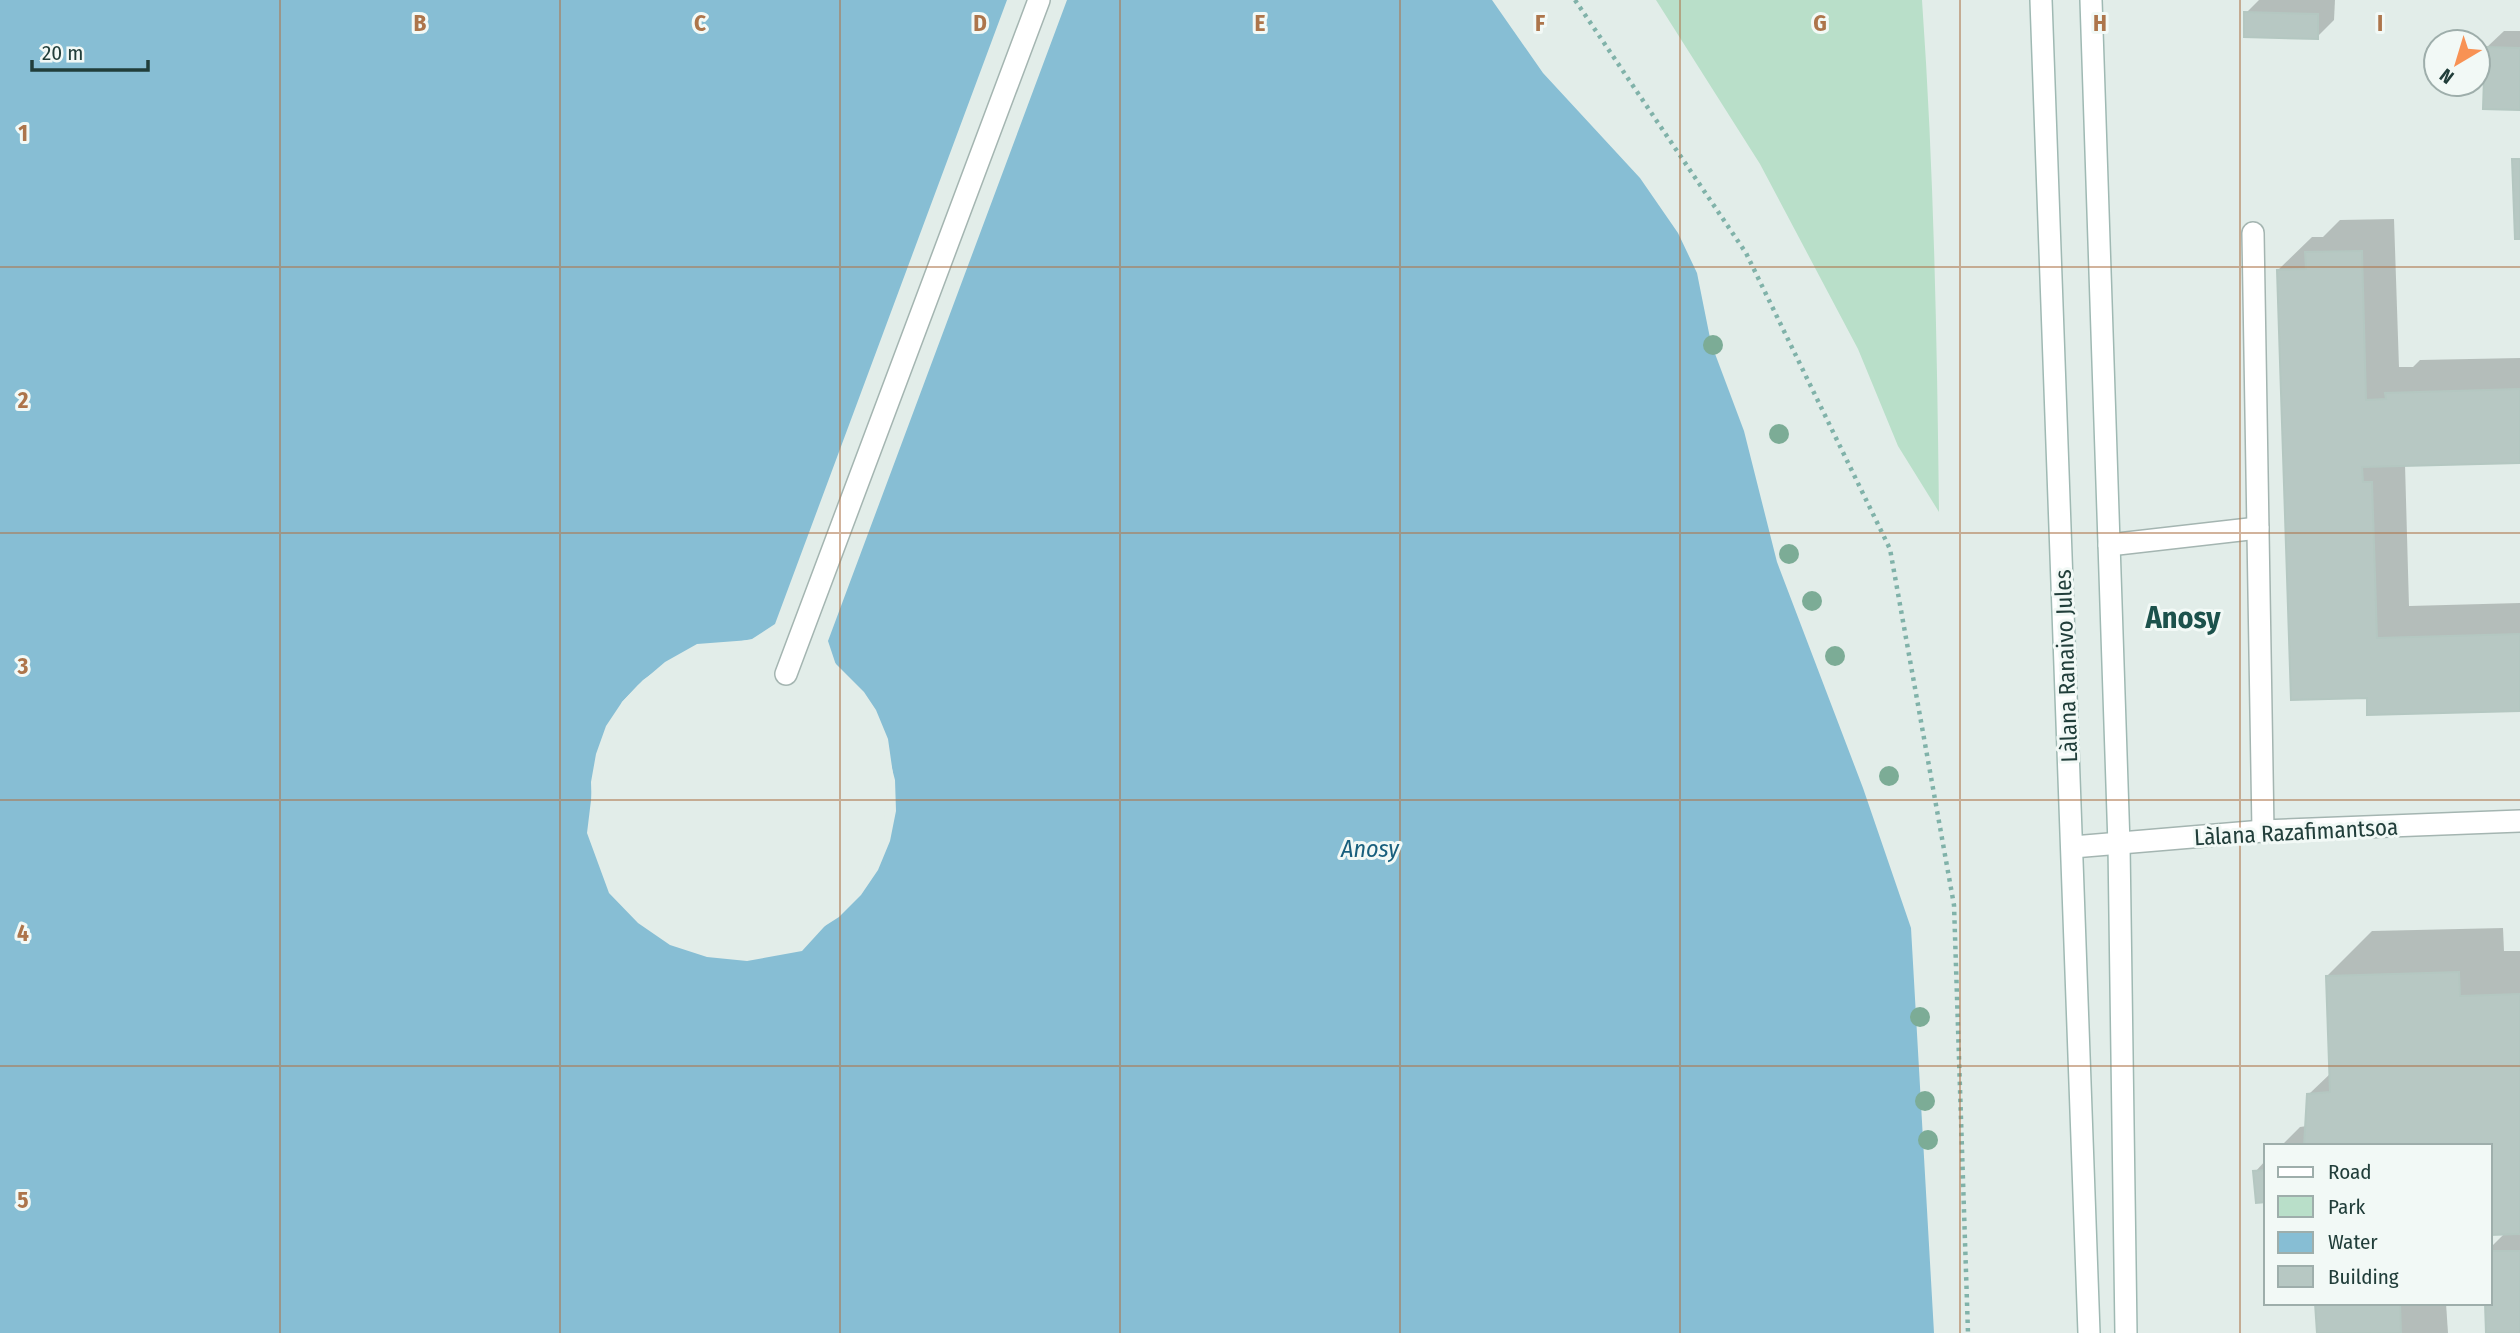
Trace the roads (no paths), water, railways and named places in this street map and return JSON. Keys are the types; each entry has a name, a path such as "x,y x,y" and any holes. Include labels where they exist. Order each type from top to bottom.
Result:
{"main road":[{"path":"786,674 1039,0"},
{"name":"Làlana Ranaivo Jules","path":"2041,0 2089,1333"},
{"name":"Làlana Ranaivo Jules","path":"2091,0 2119,845 2126,1333"},
{"path":"2253,233 2263,831"},
{"path":"2109,545 2258,528"},
{"name":"Làlana Razafimantsoa","path":"2073,847 2263,831 2520,821"}],"water":[{"name":"Anosy","path":"0,0 1492,0 1543,73 1640,178 1678,233 1697,273 1711,343 1744,431 1777,562 1863,788 1911,928 1934,1333 0,1333","holes":["763,639 801,645 832,660 864,692 876,710 888,739 893,774 886,837 855,893 802,951 747,961 707,957 670,945 638,923 609,893 587,833 592,792 622,702 665,662 697,644"]}],"district":[{"name":"Anosy","path":"2183,618"}]}
